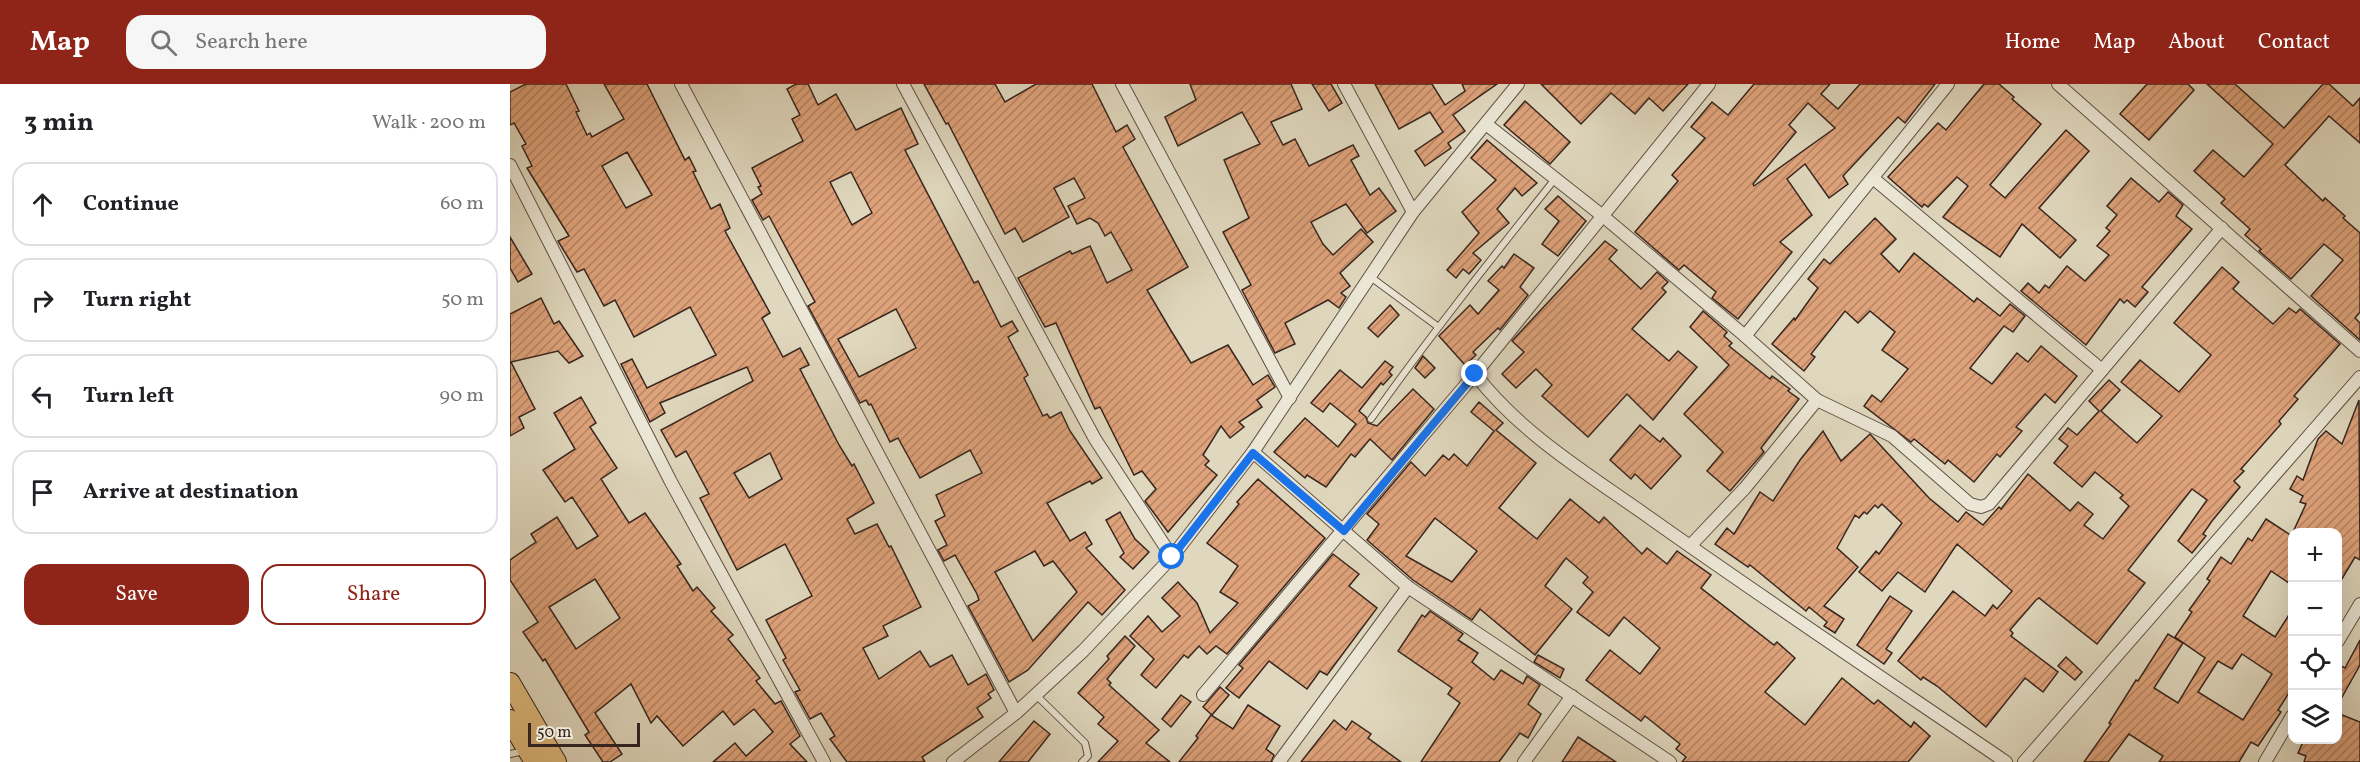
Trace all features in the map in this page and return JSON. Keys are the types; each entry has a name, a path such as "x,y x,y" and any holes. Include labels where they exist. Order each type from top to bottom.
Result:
{"main road":[{"path":"510,683 556,762"},
{"path":"510,720 524,756"}],"street":[{"path":"681,84 1016,713"},
{"path":"903,84 1095,439 1172,557"},
{"path":"1122,84 1290,398"},
{"path":"1344,84 1413,212"},
{"path":"953,762 1016,713 1083,651 1172,557 1253,453 1372,278 1413,212 1518,84"},
{"path":"1203,696 1475,374 1604,217 1709,84"},
{"path":"1745,336 1874,179 1948,84"},
{"path":"2058,84 2360,351"},
{"path":"1486,124 1604,217 1817,400 1892,436 1970,504 1981,507 1989,504 2223,228"},
{"path":"510,165 671,482 824,762"},
{"path":"1874,179 2102,370"},
{"path":"1475,374 1491,395 1537,437 1690,546 2006,762"},
{"path":"2025,762 2360,377"},
{"path":"1690,546 1745,488 1817,400"},
{"path":"1253,453 1408,586 1670,762"},
{"path":"1279,762 1408,586"},
{"path":"2340,636 2360,604"},
{"path":"1524,762 1572,696"},
{"path":"2265,762 2288,723"}],"lane":[{"path":"1371,419 1437,326 1466,294 1556,179"},
{"path":"1372,278 1437,326"},
{"path":"1036,694 1085,743 1088,756 1082,762"}],"building":[{"path":"526,84 566,84 587,135 590,133 592,137 624,119 604,84 647,84 685,160 689,157 696,171 693,172 711,209 720,204 730,228 725,231 770,313 762,318 783,357 800,348 809,365 800,369 839,445 852,466 854,464 874,503 847,519 855,534 877,524 889,547 891,546 921,607 883,626 888,636 863,648 879,679 920,651 930,667 952,655 968,685 986,674 994,690 988,694 991,698 977,708 983,717 922,757 925,762 847,762 830,739 835,736 821,713 810,719 795,692 800,690 783,660 786,658 766,620 812,596 785,544 737,570 700,498 709,494 686,451 676,457 661,430 753,381 747,367 660,403 665,413 650,422 621,364 632,359 647,388 716,355 690,307 634,337 615,300 604,306 584,269 577,272 558,241 569,236 527,168 532,166 522,146 526,144 514,123 510,125 510,92","holes":["627,152 652,195 626,208 602,166","770,453 782,479 749,498 734,473"]},
{"path":"796,84 808,84 818,105 836,94 856,130 901,108 918,144 905,150 974,283 978,281 1001,327 1012,321 1018,331 1008,337 1028,375 1024,378 1043,416 1047,414 1050,418 1061,412 1070,431 1102,478 1092,484 1090,481 1047,503 1070,541 1085,532 1092,544 1086,548 1125,590 1102,615 1088,602 1028,670 1009,682 968,606 979,600 977,594 955,555 944,561 938,550 947,545 935,521 945,516 936,495 982,473 970,450 920,478 898,438 890,442 871,404 869,405 866,400 860,403 808,306 815,302 769,216 763,220 752,200 762,194 758,187 761,186 752,168 803,141 792,119 800,115 787,89","holes":["851,172 872,213 852,225 830,182","896,309 916,348 859,377 838,339","1035,551 1044,566 1053,561 1077,592 1033,641 995,572"]},
{"path":"924,84 995,84 1005,102 1036,84 1092,84 1116,132 1127,125 1135,139 1123,147 1188,267 1147,290 1170,329 1191,363 1228,345 1253,385 1268,375 1275,387 1257,400 1262,407 1239,422 1244,427 1230,438 1221,426 1203,455 1209,461 1205,465 1217,475 1168,532 1145,501 1156,489 1142,471 1134,475 1100,407 1095,409 1056,323 1045,327 1018,278 1070,251 1072,254 1090,246 1107,283 1132,270 1111,232 1105,236 1098,223 1090,218 1077,224 1068,206 1085,198 1074,178 1054,188 1069,217 1023,242 1015,228 1005,234 948,123 946,124"},
{"path":"1190,84 1291,84 1302,109 1271,122 1283,145 1295,139 1309,166 1353,145 1359,156 1351,160 1370,195 1379,188 1396,211 1367,233 1346,204 1311,222 1323,244 1333,255 1361,229 1373,242 1340,273 1350,286 1341,293 1346,297 1339,308 1328,300 1285,323 1295,344 1275,353 1242,290 1251,285 1223,232 1249,218 1224,160 1260,144 1242,112 1178,146 1165,117 1196,100"},
{"path":"1312,84 1331,84 1342,103 1329,111"},
{"path":"1375,84 1432,84 1445,105 1465,91 1462,84 1497,84 1453,115 1465,131 1448,143 1451,148 1425,166 1415,151 1443,132 1430,112 1399,129"},
{"path":"1541,84 1688,84 1663,111 1649,98 1635,114 1611,93 1581,124"},
{"path":"1754,84 1830,84 1821,94 1838,109 1860,84 1935,84 1905,123 1898,117 1843,176 1848,184 1829,198 1805,164 1787,179 1812,215 1780,242 1792,252 1738,319 1712,298 1716,292 1684,265 1679,270 1635,232 1678,181 1672,175 1705,138 1691,127 1712,102 1728,115","holes":["1808,103 1835,128 1754,186 1753,184 1796,132 1789,125"]},
{"path":"1984,84 1999,84 2014,97 2012,99 2041,124 1990,185 2005,198 2066,130 2089,151 2039,208 2076,240 2060,258 2022,224 2000,257 1943,217 1968,186 1957,177 1928,207 1924,204 1922,207 1888,177 1938,123 1946,130"},
{"path":"2147,84 2188,84 2194,90 2149,140 2120,114"},
{"path":"2207,84 2235,84 2284,128 2323,84 2329,84 2353,106 2360,98 2360,143 2329,116 2285,165 2323,201 2325,198 2345,216 2343,218 2360,233 2360,312 2355,318 2360,323 2360,340 2311,296 2343,260 2324,244 2291,279 2259,251 2261,249 2245,235 2250,229 2221,203 2225,199 2194,171 2213,150 2244,177 2273,144"},
{"path":"1525,101 1570,142 1550,164 1504,125"},
{"path":"1487,140 1537,183 1522,196 1515,188 1497,209 1509,223 1473,253 1481,260 1469,274 1463,269 1456,278 1447,270 1479,233 1462,212 1496,180 1471,158"},
{"path":"2131,178 2159,202 2168,192 2183,205 2176,216 2192,229 2142,287 2148,292 2135,307 2127,300 2124,303 2120,299 2086,345 2021,291 2028,283 2039,293 2045,285 2049,288 2067,266 2085,281 2109,255 2097,246 2110,231 2106,228 2117,215 2107,206"},
{"path":"1558,196 1586,221 1558,256 1542,244 1559,221 1545,209"},
{"path":"1875,218 1896,239 1881,254 1899,272 1914,253 1974,302 1977,298 2000,316 2010,304 2025,316 2013,332 2004,326 1970,368 1992,384 2017,353 2028,362 2041,346 2077,376 2055,403 2045,394 2016,427 2022,431 2000,457 1997,454 1974,482 1948,460 1945,464 1914,439 1911,442 1864,406 1872,395 1881,402 1908,369 1882,350 1895,332 1870,311 1858,323 1845,311 1811,354 1815,357 1804,371 1772,344 1794,318 1795,320 1818,288 1808,279 1824,259 1830,264"},
{"path":"510,237 532,274 518,282 510,268"},
{"path":"1605,241 1617,250 1609,259 1641,289 1657,272 1668,282 1662,288 1666,292 1632,329 1669,361 1678,351 1697,367 1653,420 1627,394 1588,437 1542,396 1552,385 1536,369 1516,388 1502,374 1524,352 1512,341"},
{"path":"1514,254 1534,268 1520,287 1528,295 1500,330 1498,328 1473,352 1476,355 1465,365 1439,336 1470,305 1478,314 1499,290 1488,281 1502,266 1504,268"},
{"path":"2222,267 2239,282 2233,289 2273,324 2289,308 2296,313 2300,309 2340,344 2294,396 2298,399 2279,421 2281,424 2241,469 2244,471 2234,481 2240,487 2212,521 2203,534 2206,536 2192,553 2178,541 2207,500 2192,489 2128,570 2145,583 2097,644 2039,598 2036,600 2010,630 2013,633 2011,636 2058,672 2043,692 2025,678 1986,727 1937,686 1923,677 1921,680 1898,661 1953,591 1985,616 1993,605 1997,609 2012,591 1957,544 1925,592 1898,572 1882,591 1859,572 1876,551 1879,554 1902,523 1882,504 1878,508 1875,505 1867,514 1864,512 1859,518 1855,515 1837,548 1858,567 1824,606 1844,619 1835,633 1824,626 1827,622 1809,607 1806,611 1750,565 1748,567 1715,544 1727,528 1734,534 1760,492 1773,501 1800,460 1823,431 1841,461 1870,434 1929,498 1958,522 1966,512 1983,525 1999,507 2001,509 2028,474 2070,511 2078,502 2093,514 2084,525 2103,539 2129,506 2120,498 2123,495 2095,472 2082,487 2054,463 2068,446 2059,439 2068,428 2077,435 2099,411 2089,401 2109,380 2120,390 2101,411 2137,443 2162,416 2121,382 2140,360 2179,392 2211,355 2174,323"},
{"path":"541,298 554,324 559,321 583,356 569,363 558,351 511,362 535,409 519,417 524,428 510,436 510,314"},
{"path":"1390,305 1399,315 1378,337 1368,328"},
{"path":"1703,311 1727,332 1724,336 1732,343 1729,346 1770,379 1772,376 1790,389 1788,391 1799,399 1761,448 1764,452 1730,491 1707,471 1723,452 1684,414 1729,365 1690,327"},
{"path":"1423,356 1435,368 1425,378 1415,368"},
{"path":"1385,361 1393,367 1389,372 1392,375 1383,385 1381,383 1359,411 1366,417 1368,423 1377,426 1413,389 1434,409 1392,460 1370,439 1355,457 1351,454 1326,487 1307,475 1305,478 1274,452 1305,418 1338,447 1356,424 1330,403 1323,412 1311,403 1340,370 1362,388"},
{"path":"581,397 596,423 590,427 617,468 601,479 629,523 645,513 681,564 677,566 693,591 697,587 715,608 711,611 733,635 728,639 760,678 756,681 775,704 781,701 800,736 790,744 807,762 713,762 735,743 746,756 773,732 754,709 734,725 723,711 683,746 657,716 651,723 631,684 595,713 622,754 610,762 603,762 585,735 589,732 545,659 543,661 523,632 538,622 510,580 510,560 536,542 531,534 557,517 577,549 598,536 572,497 565,502 543,470 575,449 554,413","holes":["595,579 620,618 576,649 549,607"]},
{"path":"2359,400 2360,560 2355,557 2342,579 2342,528 2295,528 2306,504 2300,502 2303,496 2290,489 2297,476 2303,480 2318,439 2326,431 2342,444"},
{"path":"1479,402 1503,423 1496,430 1536,463 1499,508 1537,539 1570,499 1599,523 1604,517 1642,554 1647,548 1667,564 1677,551 1711,575 1701,588 1774,645 1777,642 1795,658 1765,692 1805,725 1842,678 1874,704 1878,700 1911,727 1914,722 1930,736 1908,762 1682,762 1686,757 1676,749 1680,744 1645,716 1641,721 1586,680 1610,650 1640,674 1660,648 1624,617 1609,636 1577,612 1593,592 1583,583 1588,577 1566,558 1545,586 1572,609 1535,655 1480,609 1472,620 1413,580 1367,540 1379,524 1367,514 1411,462 1425,476 1443,455 1449,460 1454,454 1467,466 1494,431 1471,412","holes":["1435,518 1477,551 1452,582 1406,556"]},
{"path":"1640,425 1660,442 1663,438 1681,456 1651,489 1635,474 1631,479 1610,460"},
{"path":"1258,479 1325,538 1227,654 1216,646 1207,654 1199,646 1188,658 1184,655 1156,688 1141,675 1154,659 1130,636 1148,616 1162,632 1180,616 1162,598 1178,582 1197,603 1210,633 1238,603 1220,592 1238,566 1207,543 1239,504 1237,502"},
{"path":"1120,512 1135,539 1149,552 1133,569 1120,557 1124,553 1106,520"},
{"path":"2266,519 2288,533 2288,582 2271,571 2243,616 2275,637 2288,616 2288,694 2278,710 2281,712 2258,746 2251,742 2239,762 2159,762 2163,756 2129,734 2108,762 2084,762 2168,634 2183,643 2154,688 2178,703 2205,658 2175,637 2192,612 2189,610 2210,581 2207,579 2221,557 2231,564 2248,538 2252,541","holes":["2242,654 2272,674 2243,720 2198,692 2218,661 2232,669"]},
{"path":"1333,554 1359,574 1349,586 1377,608 1327,675 1320,671 1307,689 1269,661 1239,698 1226,688 1243,668 1239,665"},
{"path":"1890,596 1912,611 1886,649 1892,653 1884,664 1857,645"},
{"path":"1430,611 1463,634 1458,640 1478,653 1472,662 1494,680 1501,670 1523,684 1527,676 1540,685 1528,704 1541,714 1528,738 1520,733 1499,762 1421,762 1460,703 1448,694 1452,688 1398,651 1422,615 1425,617"},
{"path":"1125,636 1135,646 1107,679 1111,683 1109,685 1159,730 1146,743 1170,762 1098,762 1118,741 1098,724 1104,717 1078,693 1109,659 1107,656"},
{"path":"2360,640 2360,665 2342,697 2342,666 2345,668"},
{"path":"1538,655 1564,669 1560,678 1534,662"},
{"path":"2066,657 2082,672 2075,680 2058,666"},
{"path":"1220,687 1229,695 1212,715 1203,707"},
{"path":"1181,695 1191,702 1171,727 1162,719"},
{"path":"1248,705 1280,726 1266,749 1274,755 1271,762 1179,762 1198,738 1196,736 1211,715 1233,729"},
{"path":"2342,715 2360,722 2360,762 2304,762 2306,756 2298,753 2302,744 2342,744"},
{"path":"1334,720 1346,730 1352,721 1371,734 1368,738 1401,762 1301,762"},
{"path":"1034,721 1050,734 1028,762 999,762"},
{"path":"1578,737 1616,762 1562,762"}],"route":[{"path":"1172,557 1253,453 1344,531 1475,374"}]}
